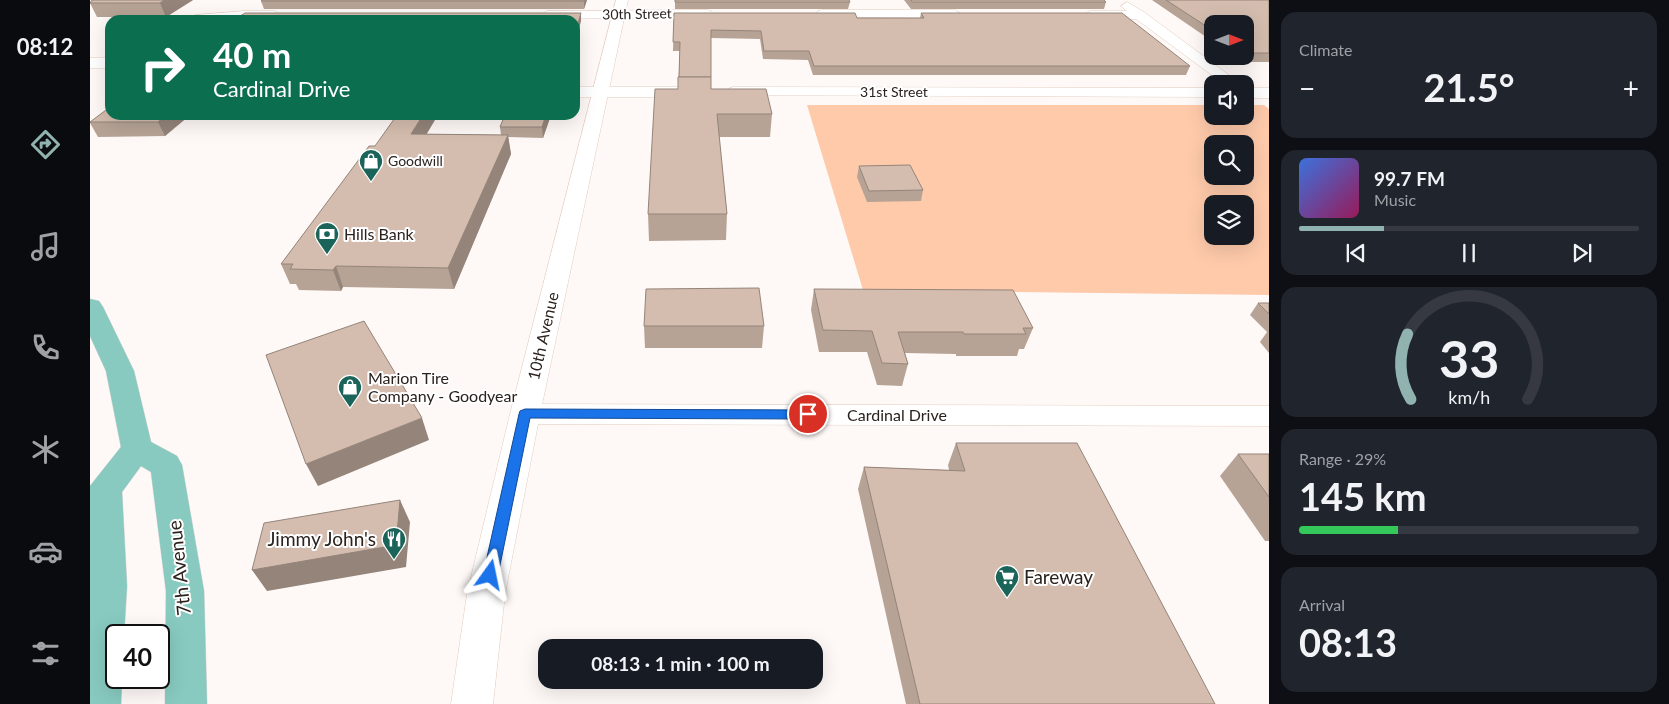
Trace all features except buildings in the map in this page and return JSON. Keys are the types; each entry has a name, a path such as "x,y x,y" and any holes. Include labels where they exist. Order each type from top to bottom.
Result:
{"main road":[{"path":"90,306 120,371 137,449 105,489 108,586 100,704"},
{"name":"7th Avenue","path":"137,449 166,465 185,592 186,704"}],"street":[{"path":"876,0 884,14"},
{"path":"1119,0 1222,75"},
{"path":"198,15 203,7"},
{"name":"30th Street","path":"536,15 620,7 716,14"},
{"name":"10th Avenue","path":"472,704 486,594 525,414 587,92 620,7"},
{"path":"805,14 972,14"},
{"path":"244,15 283,15"},
{"path":"1080,15 1140,15"},
{"path":"90,63 105,63"},
{"path":"587,92 702,92"},
{"name":"31st Street","path":"722,92 1204,93"},
{"path":"1254,93 1269,93"},
{"name":"Cardinal Drive","path":"525,414 1269,416"}],"shaded area":[{"path":"807,105 1204,105 1204,125 1254,125 1254,105 1264,105 1269,109 1269,295 863,290"}],"place":[{"name":"Goodwill","path":"371,182"},
{"name":"Hills Bank","path":"327,255"},
{"name":"Marion Tire Company - Goodyear","path":"350,408"},
{"name":"Jimmy John's","path":"394,560"},
{"name":"Fareway","path":"1007,598"}],"route":[{"path":"490,575 525,414 808,414"}]}
